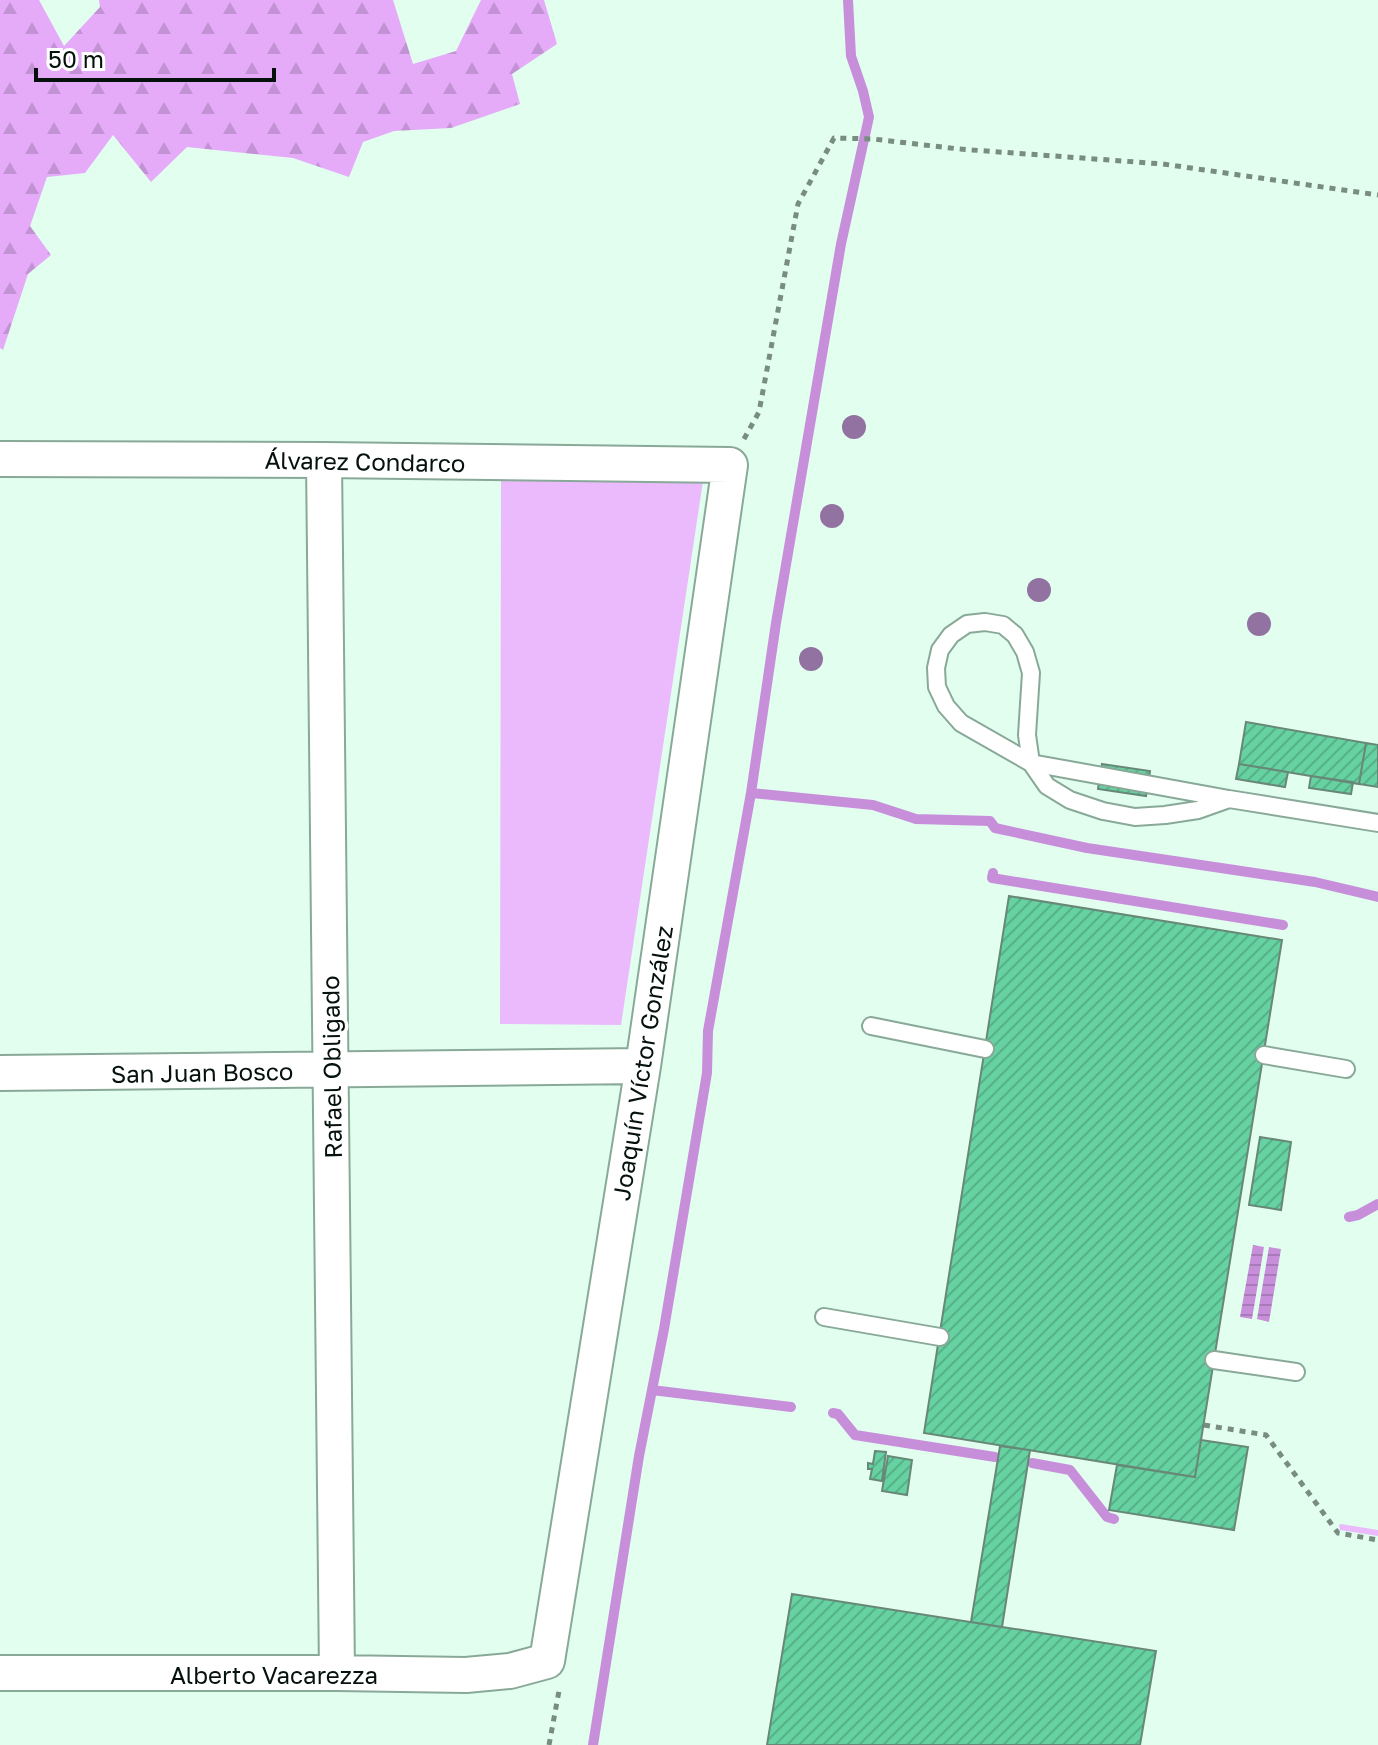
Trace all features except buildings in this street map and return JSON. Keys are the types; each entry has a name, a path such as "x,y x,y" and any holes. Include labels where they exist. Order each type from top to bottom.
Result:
{"street":[{"name":"Álvarez Condarco","path":"0,459 730,465"},
{"name":"Rafael Obligado","path":"324,460 337,1673"},
{"name":"Joaquín Víctor González","path":"553,1676 730,465"},
{"name":"San Juan Bosco","path":"0,1073 643,1066"},
{"name":"Alberto Vacarezza","path":"0,1673 466,1675 510,1671 553,1676"}],"lane":[{"path":"1229,799 1198,810 1135,817 1070,800 1047,786 1031,763 1027,735 1031,673 1025,652 1015,635 1003,625 985,622 967,624 951,635 940,650 936,668 937,687 946,706 961,723 1031,763 1378,823"},
{"path":"871,1026 985,1049"},
{"path":"1264,1055 1346,1069"},
{"path":"824,1317 940,1337"},
{"path":"1214,1360 1296,1372"}],"path":[{"path":"730,465 759,412 798,204 834,138 1163,164 1378,195"},
{"path":"1204,1425 1266,1435 1338,1533 1378,1540"},
{"path":"549,1745 553,1676"}],"shaded area":[{"path":"501,477 703,481 621,1025 500,1024"},
{"path":"1253,1245 1264,1247 1252,1319 1240,1317"},
{"path":"1269,1247 1281,1249 1269,1322 1257,1319"},
{"path":"1341,1524 1378,1530 1378,1536 1340,1530"}],"green space":[{"path":"0,0 39,0 64,46 100,7 99,0 393,0 413,64 456,51 481,0 544,0 557,44 512,74 520,104 451,128 394,131 363,142 349,177 293,158 187,147 151,182 113,135 85,173 47,177 30,226 51,255 28,274 3,350 0,348"}],"waterway":[{"path":"593,1745 639,1456 664,1329 707,1073 708,1031 751,793 776,623 841,244 869,117 851,56 848,0"},
{"path":"751,793 873,805 916,819 990,821 995,828 1087,848 1315,882 1378,897"},
{"path":"993,873 992,878 1283,925"},
{"path":"1349,1217 1378,1204"},
{"path":"652,1390 791,1407"},
{"path":"833,1413 838,1414 855,1435 995,1457"},
{"path":"1032,1463 1070,1470 1107,1517 1114,1519"}]}
